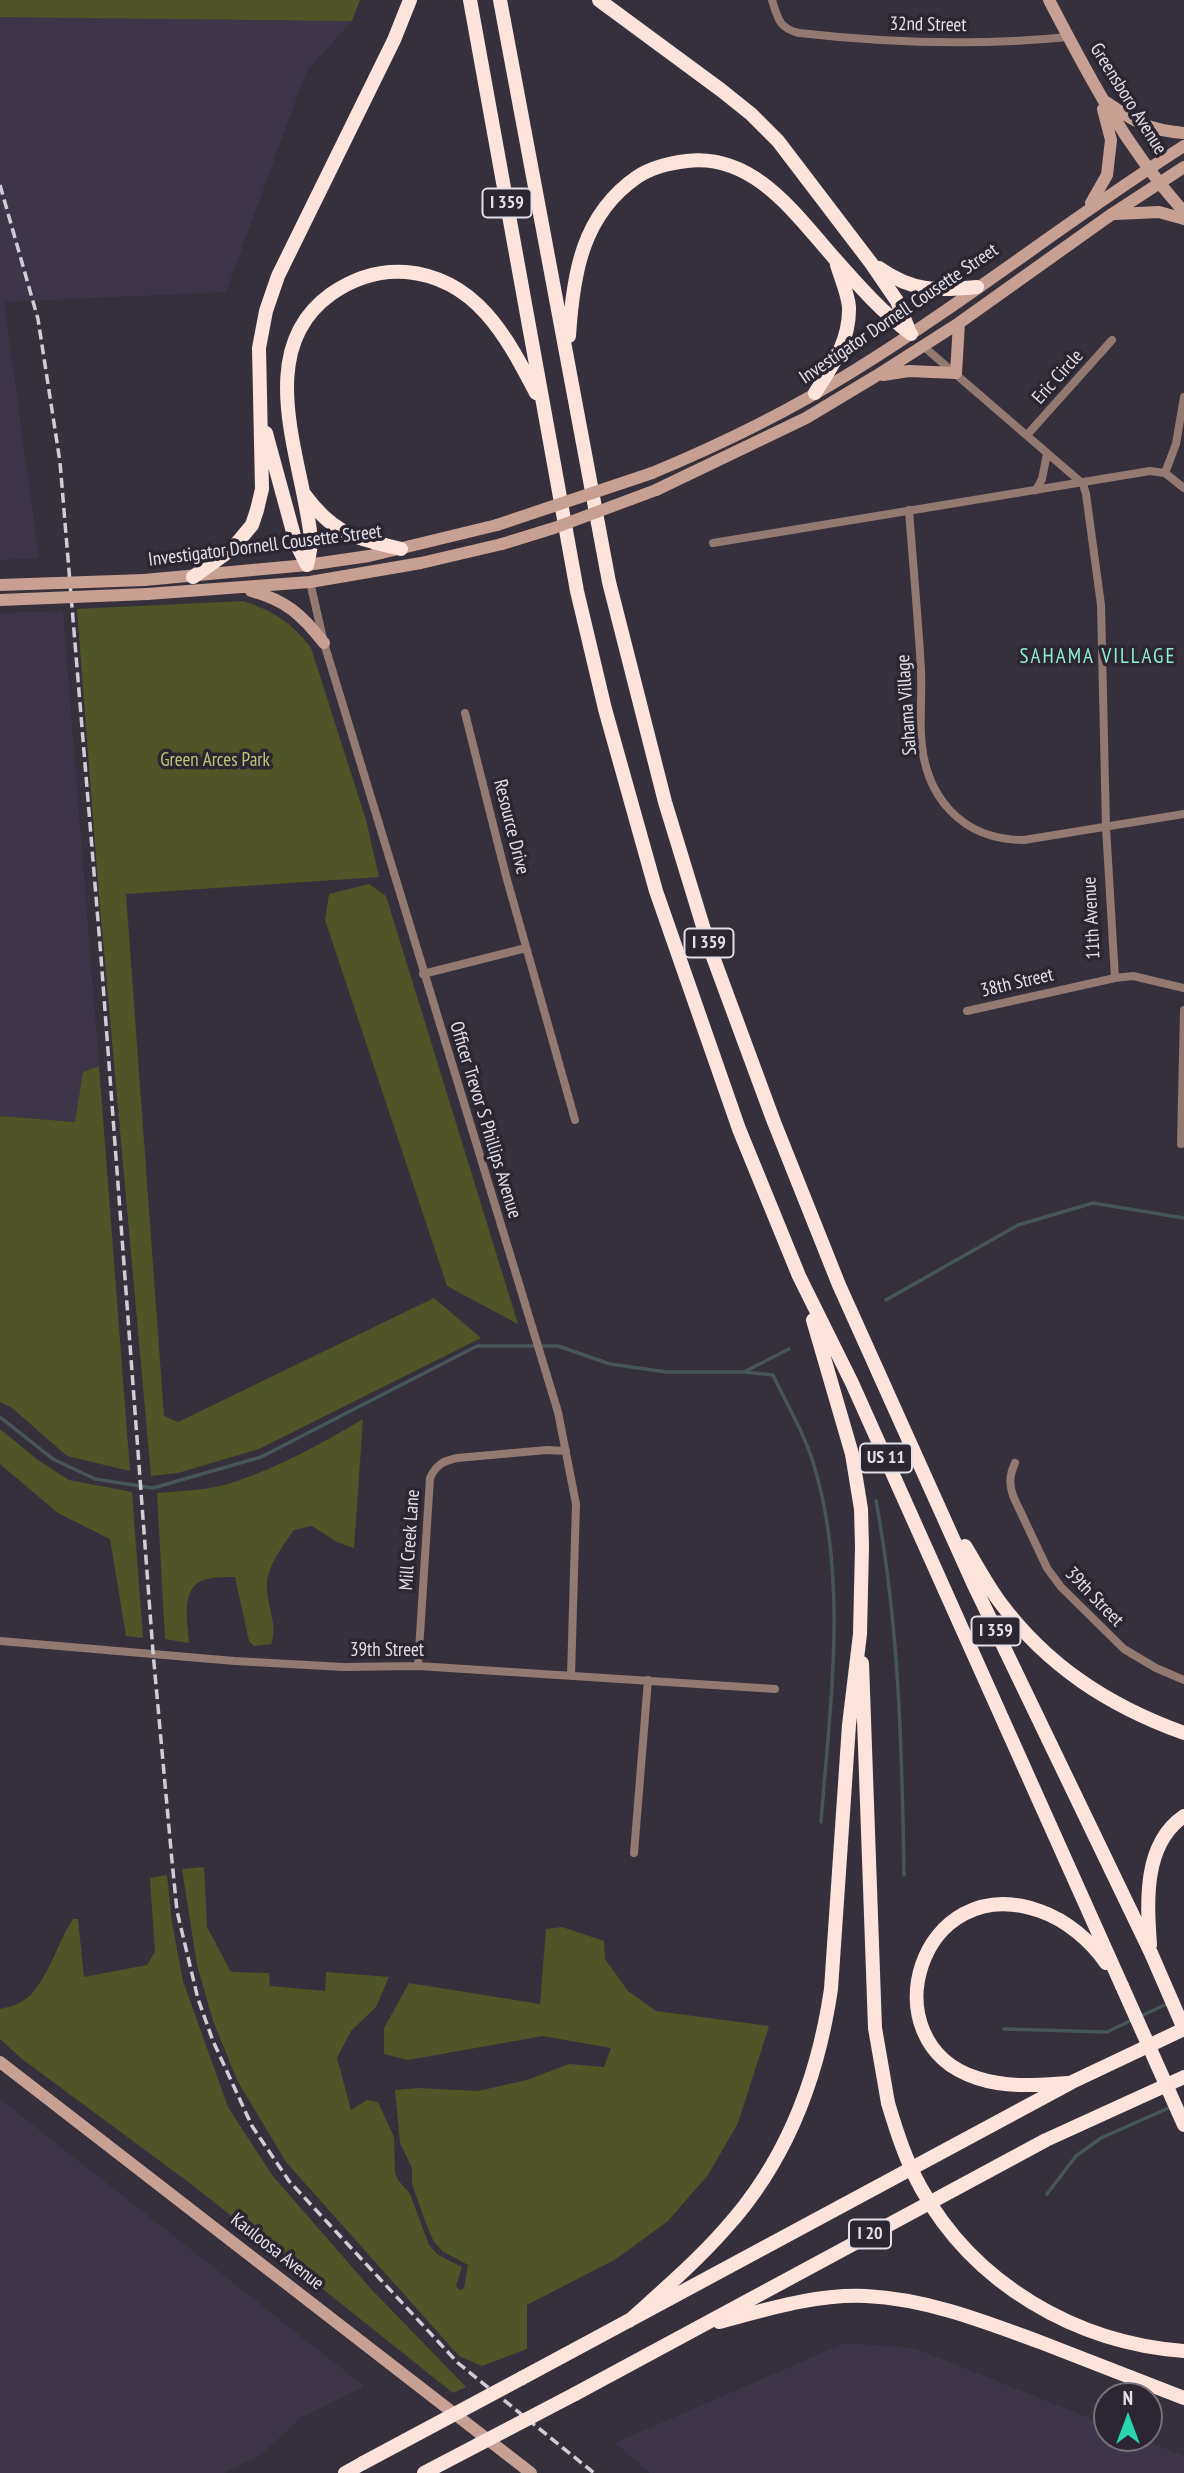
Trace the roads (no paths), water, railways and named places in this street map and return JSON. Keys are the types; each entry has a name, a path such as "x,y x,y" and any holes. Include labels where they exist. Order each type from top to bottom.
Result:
{"highway":[{"path":"193,577 232,549 252,525 262,489 259,348 267,311 278,276 394,40 410,0"},
{"name":"I 359","path":"470,0 543,406 590,648 638,831 697,1010 739,1129 799,1276"},
{"name":"I 359","path":"499,0 609,582 665,802 709,946 774,1122 839,1284 979,1596 1151,1953 1184,2029"},
{"path":"600,0 751,114 778,141 871,262 897,301 911,334"},
{"path":"567,356 571,299 579,262 592,227 605,205 623,187 644,172 667,163 707,160 726,163 742,170 783,200 885,314 911,334"},
{"path":"815,393 839,355 847,331 849,305 836,260"},
{"path":"871,262 894,279 915,288 977,288"},
{"path":"307,565 311,541 294,453 286,377 295,340 307,318 324,299 345,284 369,275 394,271 419,273 444,280 466,292 484,310 507,341 543,406"},
{"path":"262,416 296,543 307,565"},
{"path":"303,493 336,528 359,539 401,549"},
{"path":"799,1276 852,1454 861,1510 860,1634 875,2028 888,2103 905,2154 931,2205 961,2244 1021,2297 1084,2330 1132,2344 1184,2351"},
{"name":"US 11","path":"799,1276 852,1383 1184,2125"},
{"path":"938,1504 998,1599 1022,1630 1049,1656 1110,1701 1184,1733"},
{"path":"629,2321 726,2229 748,2201 789,2135 809,2087 825,2026 831,1989 850,1713 860,1634"},
{"path":"1151,1953 1147,1908 1153,1866 1161,1842 1184,1816"},
{"path":"1072,2082 1000,2084 963,2072 943,2057 928,2037 916,2002 918,1976 926,1953 941,1931 971,1911 996,1905 1020,1905 1057,1918 1076,1932 1101,1956 1122,1986"},
{"name":"I 20","path":"345,2473 1072,2082 1184,2029"},
{"name":"I 20","path":"425,2473 1046,2140 1184,2077"},
{"path":"694,2329 789,2303 864,2296 902,2299 975,2318 1184,2398"}],"main road":[{"name":"Greensboro Avenue","path":"1049,0 1100,98 1159,184 1184,212"},
{"path":"1100,98 1134,121 1156,131 1184,133"},
{"path":"1088,208 1107,175 1111,140 1100,98"},
{"name":"Investigator Dornell Cousette Street","path":"0,585 193,577 307,565 401,549 497,525 652,473 716,445 853,371 911,334 1088,208 1184,146"},
{"name":"Investigator Dornell Cousette Street","path":"0,600 146,594 310,582 421,563 502,544 554,528 656,490 806,418 959,323 1112,214 1184,167"},
{"path":"1112,214 1159,212 1184,219"},
{"path":"876,376 909,371 956,373 959,323"},
{"path":"911,334 923,346"},
{"path":"307,565 310,582"},
{"path":"240,588 268,595 285,603 305,620 324,643"},
{"name":"Kauloosa Avenue","path":"0,2062 531,2473"}],"street":[{"name":"32nd Street","path":"772,0 778,18 787,30 838,37 915,42 1028,41 1068,37"},
{"name":"Eric Circle","path":"1027,435 1112,340"},
{"path":"923,346 1083,484 1101,605 1105,827"},
{"path":"1165,474 1176,444 1184,397"},
{"path":"1036,490 1042,479 1047,454"},
{"path":"713,543 1150,471 1165,474 1184,488"},
{"name":"Sahama Village","path":"909,510 921,672 921,735 928,773 946,807 965,824 999,838 1024,840 1184,814"},
{"name":"Officer Trevor S Phillips Avenue","path":"310,582 324,643 558,1412 576,1504 571,1676"},
{"name":"Resource Drive","path":"465,713 526,948 575,1120"},
{"name":"11th Avenue","path":"1105,827 1115,978 1133,976 1184,988"},
{"path":"424,974 526,948"},
{"name":"38th Street","path":"967,1010 1115,978"},
{"path":"1181,1144 1184,1010"},
{"name":"Mill Creek Lane","path":"418,1666 430,1478 433,1471 445,1460 457,1458 547,1450 566,1451"},
{"name":"39th Street","path":"1015,1464 1010,1474 1010,1487 1046,1568 1061,1587 1124,1649 1156,1668 1184,1679"},
{"name":"39th Street","path":"0,1641 235,1661 344,1667 418,1666 775,1689"},
{"path":"635,1853 648,1681"}],"waterway":[{"path":"886,1300 1018,1225 1093,1203 1184,1218"},
{"path":"0,1417 53,1459 95,1479 153,1488 261,1457 477,1346 558,1346 610,1364 667,1372 744,1372 789,1349"},
{"path":"744,1372 773,1375 809,1451 824,1506 831,1550 834,1641 821,1822"},
{"path":"876,1501 894,1640 904,1875"},
{"path":"1141,2016 1169,2003"},
{"path":"1004,2029 1107,2032 1134,2019"},
{"path":"1047,2194 1076,2156 1101,2138 1171,2107"}],"railway":[{"path":"0,185 38,319 60,462 101,957 153,1652 177,1911 198,1999 213,2041 252,2126 289,2181 458,2363 594,2473"}],"district":[{"name":"SAHAMA VILLAGE","path":"1098,657"}],"park label":[{"name":"Green Arces Park","path":"215,761"}]}
